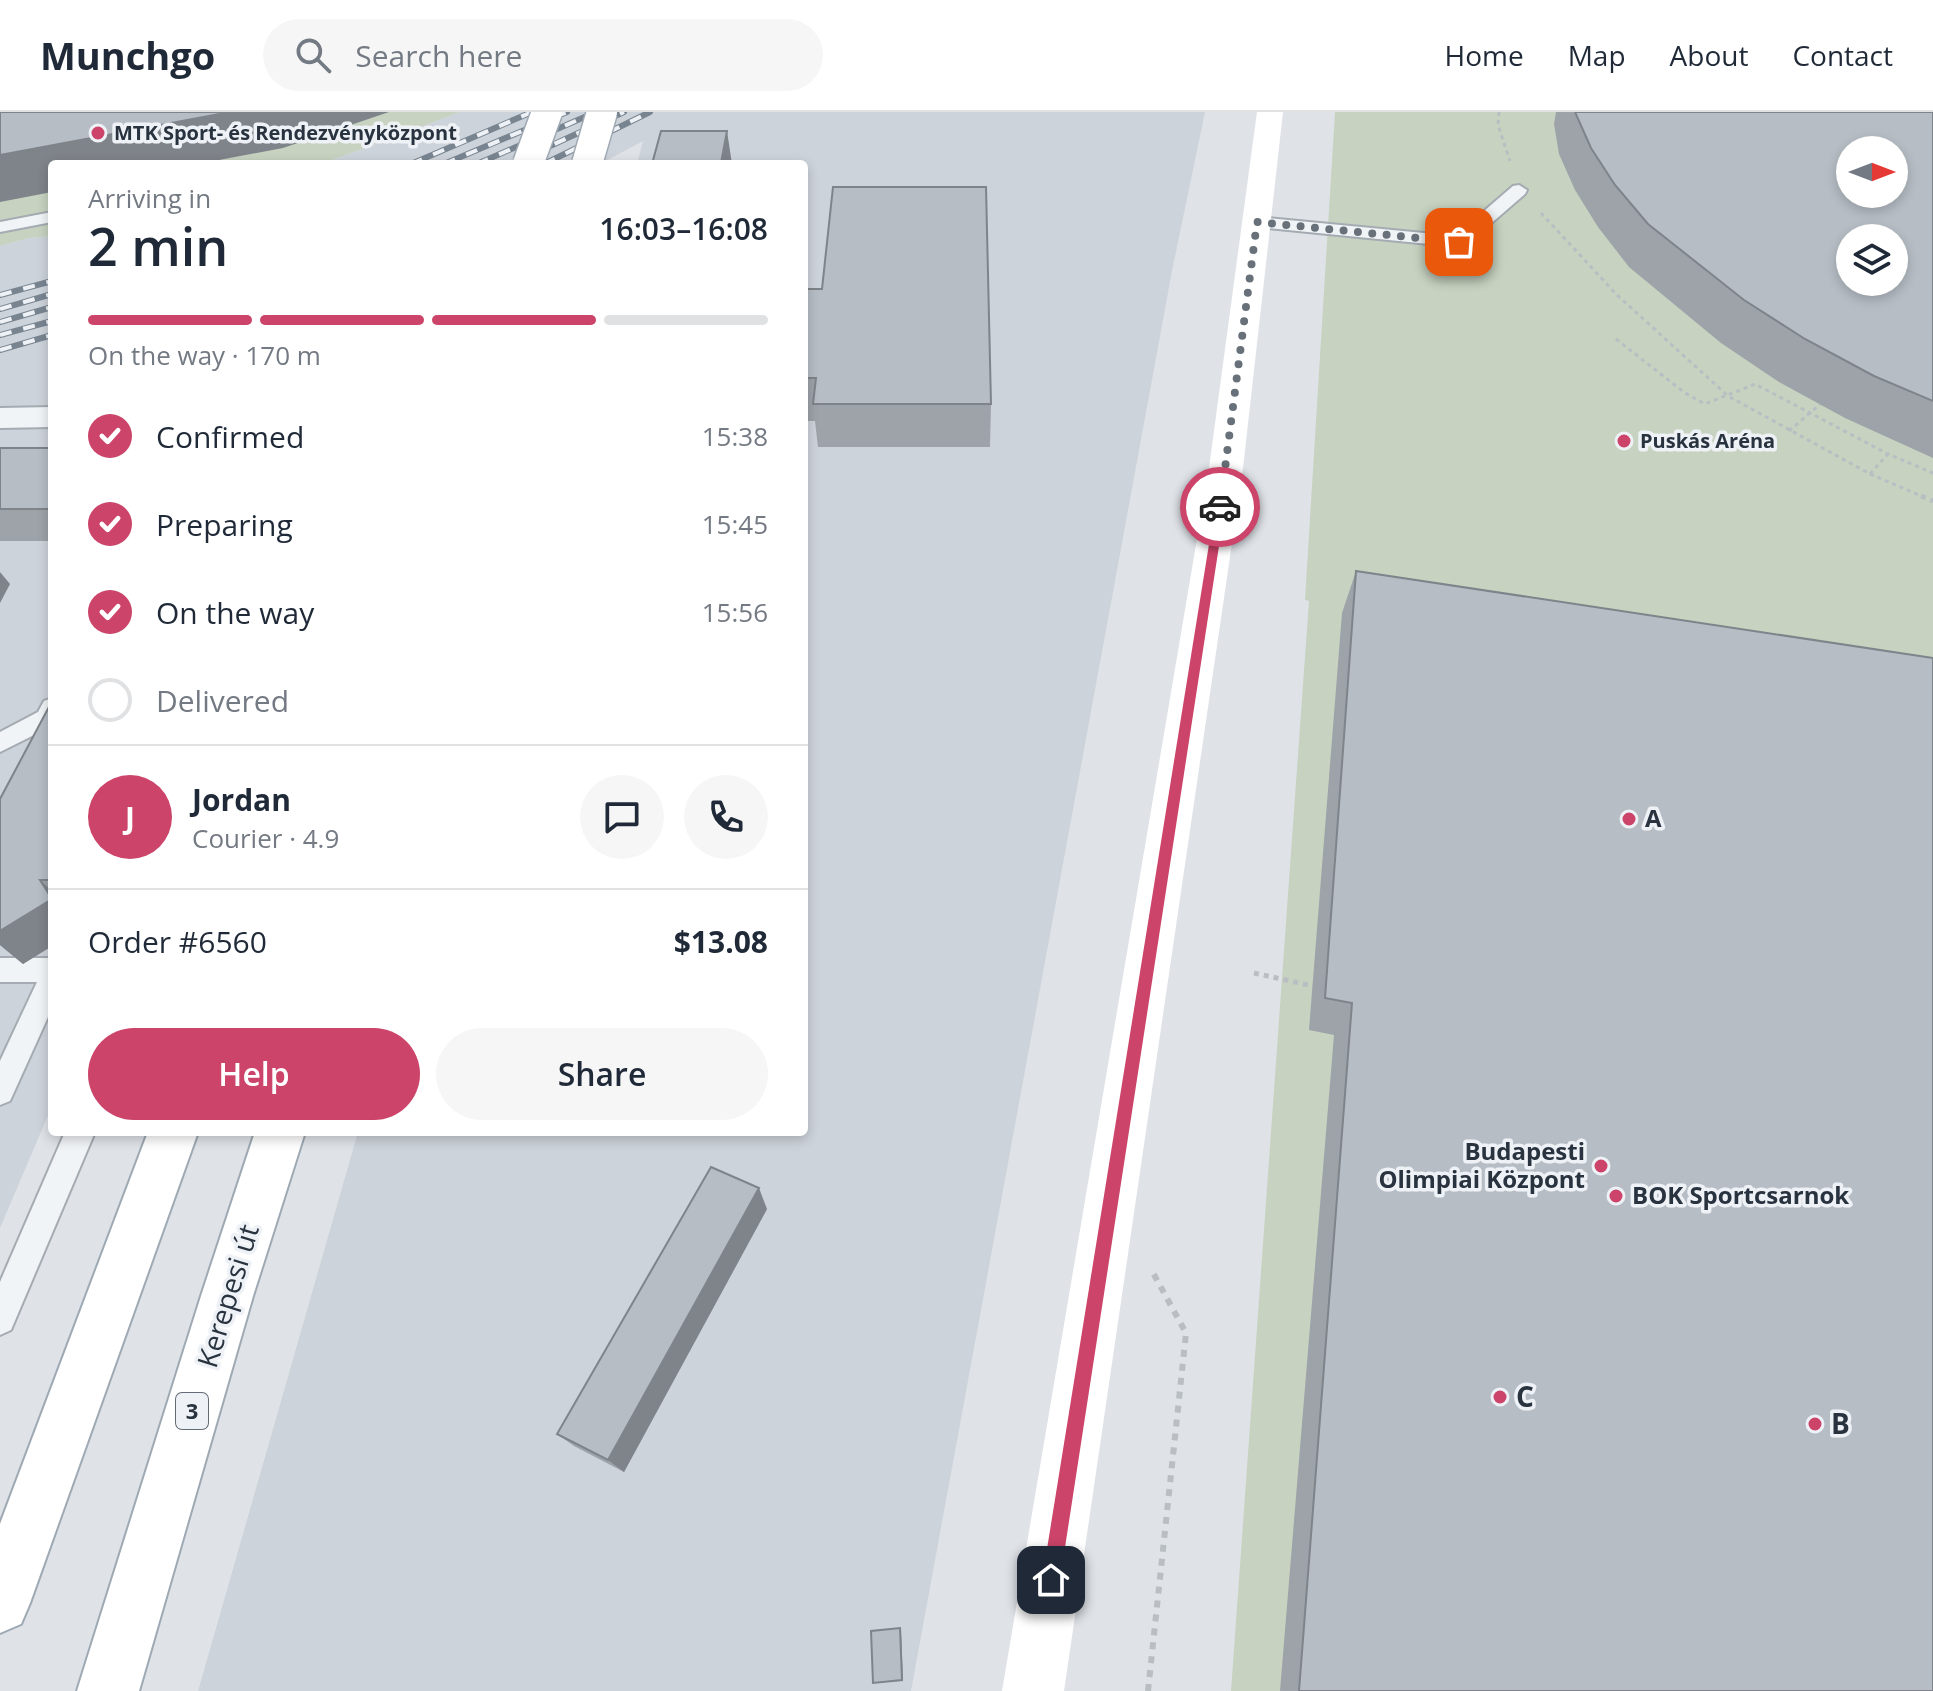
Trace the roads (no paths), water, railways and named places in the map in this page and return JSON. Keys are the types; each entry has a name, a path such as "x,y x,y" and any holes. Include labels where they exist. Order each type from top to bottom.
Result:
{"main road":[{"path":"529,160 547,112"},
{"path":"588,160 602,112"},
{"path":"1033,1691 1226,468 1270,112"},
{"path":"0,1603 172,1136"},
{"name":"Kerepesi út","path":"108,1691 279,1136"}],"street":[{"path":"0,418 48,417"}],"lane":[{"path":"1257,222 1459,242 1519,190"},
{"path":"0,227 48,218"},
{"path":"0,743 48,715"},
{"path":"0,970 48,970"},
{"path":"0,1092 48,987"},
{"path":"0,1319 11,1266 78,1136"}],"railway":[{"path":"420,160 532,112"},
{"path":"453,160 567,112"},
{"path":"486,160 596,112"},
{"path":"520,160 624,112"},
{"path":"552,160 650,112"},
{"path":"0,295 48,282"},
{"path":"0,309 48,295"},
{"path":"0,322 48,308"},
{"path":"0,335 48,322"},
{"path":"0,350 48,336"}],"place":[{"name":"MTK Sport- és Rendezvényközpont","path":"98,133"},
{"name":"Puskás Aréna","path":"1624,441"},
{"name":"A","path":"1629,819"},
{"name":"Budapesti Olimpiai Központ","path":"1601,1166"},
{"name":"BOK Sportcsarnok","path":"1616,1196"},
{"name":"C","path":"1500,1397"},
{"name":"B","path":"1815,1424"}]}
